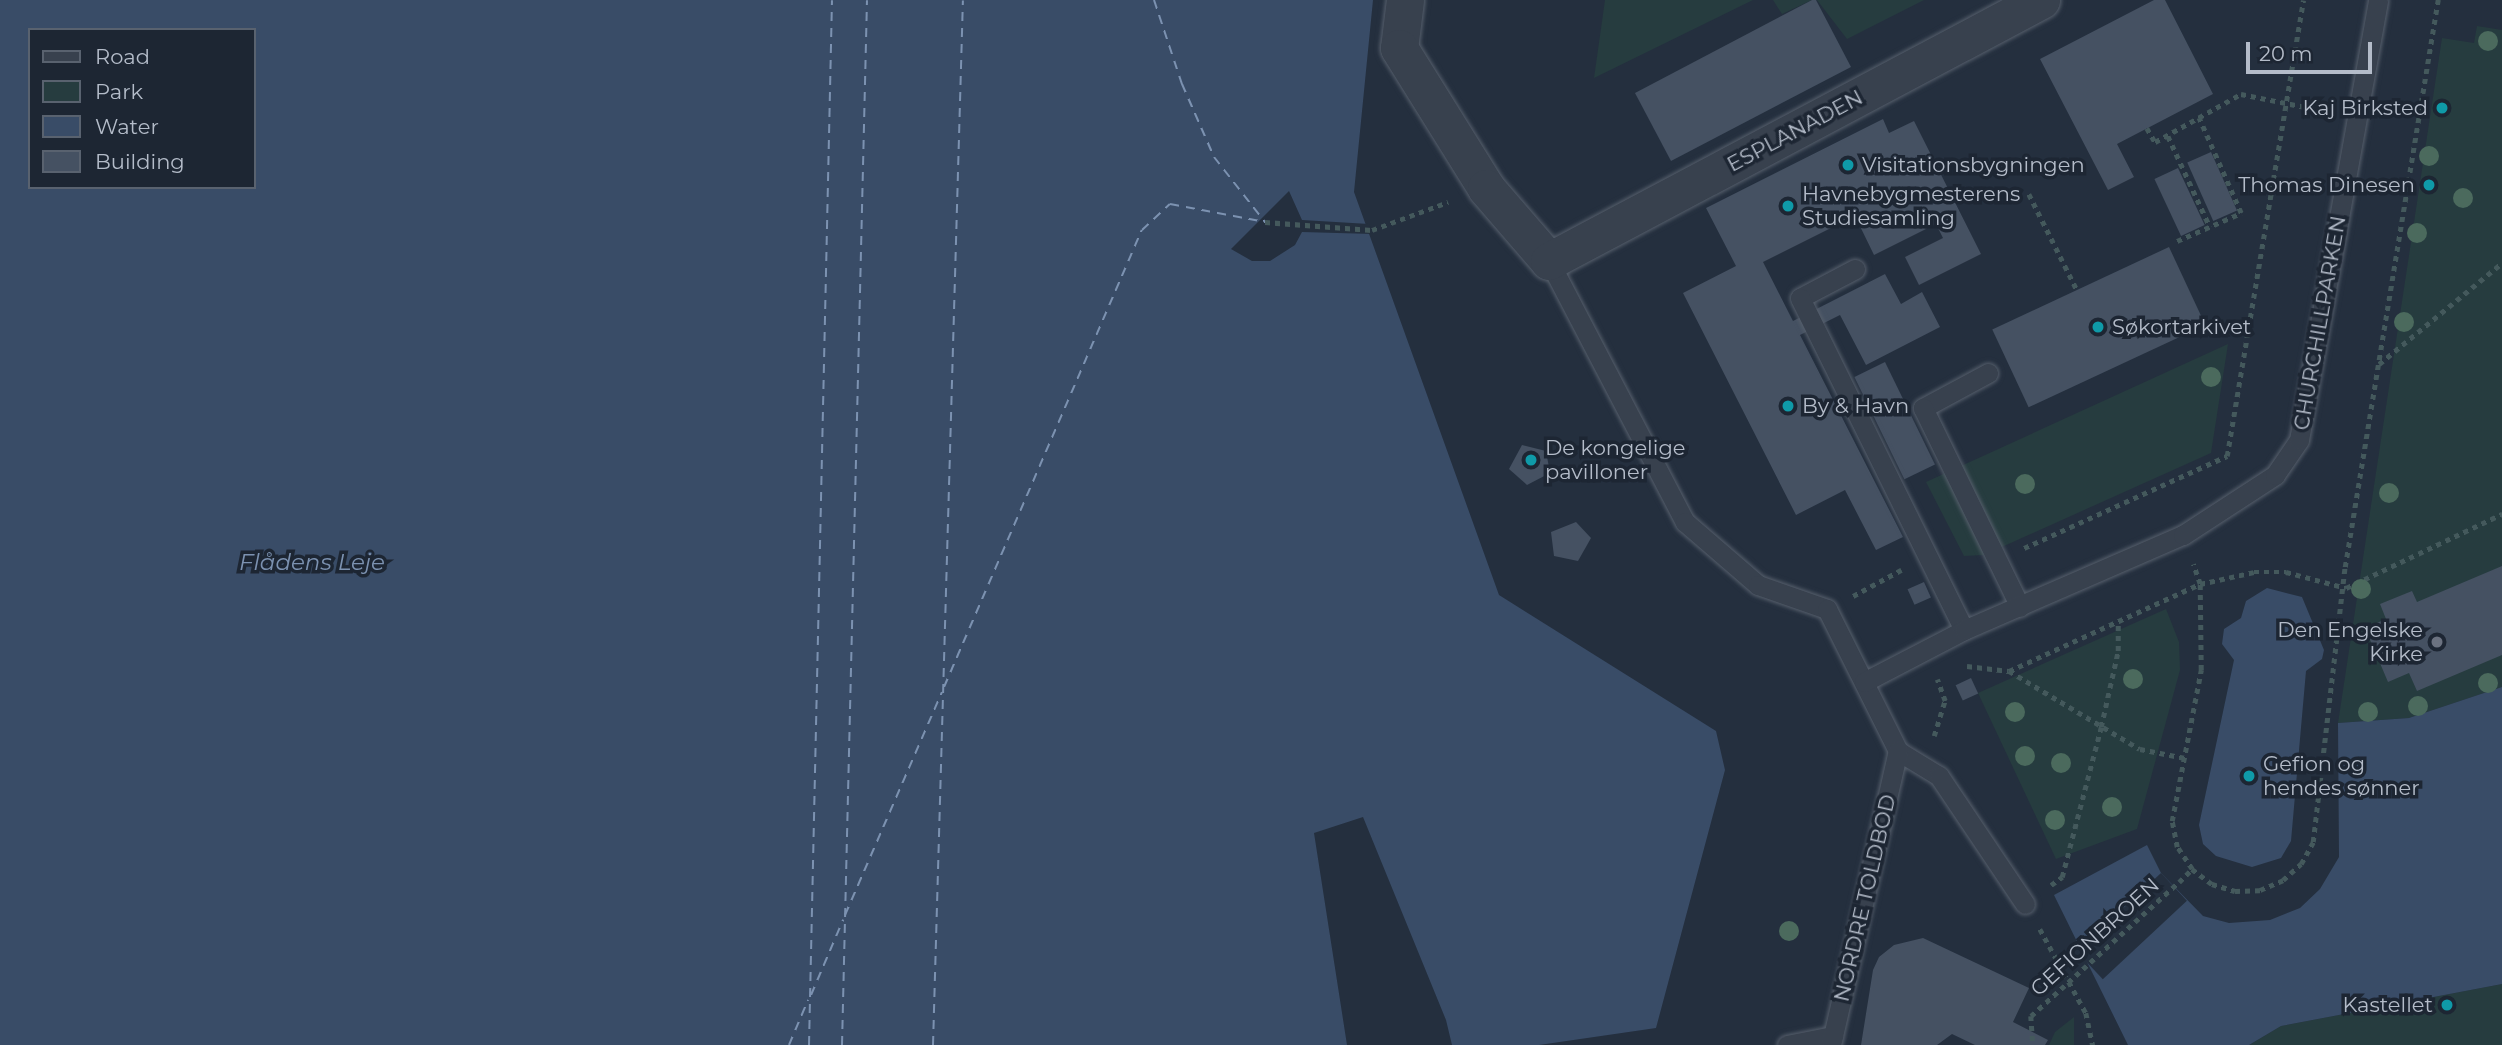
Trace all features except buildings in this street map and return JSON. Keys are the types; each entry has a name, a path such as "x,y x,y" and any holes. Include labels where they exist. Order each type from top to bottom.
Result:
{"street":[{"path":"1405,0 1399,48 1486,188 1549,261"},
{"name":"ESPLANADEN","path":"1549,261 2041,0"}],"lane":[{"name":"CHURCHILLPARKEN","path":"1864,681 1964,630 2183,535 2275,475 2300,440 2378,0"},
{"path":"1549,261 1685,522 1758,586 1827,609 1898,751 1939,776 2025,904"},
{"path":"1855,269 1800,298 1964,630"},
{"path":"1988,373 1923,408 2020,607"},
{"name":"NORDRE TOLDBOD","path":"1832,1040 1898,751"},
{"path":"1787,1045 1832,1040"}],"path":[{"path":"1996,561 2227,456 2303,0"},
{"path":"2183,535 2200,584 2201,670 2172,821 2177,847 2192,869 2223,888 2260,890 2292,872 2314,842 2346,588 2345,567 2438,0"},
{"path":"2147,128 2155,142 2241,94 2357,117"},
{"path":"2176,241 2242,213 2199,118"},
{"path":"2168,136 2210,227"},
{"path":"1265,222 1372,230 1486,188"},
{"path":"2029,194 2077,289"},
{"path":"2379,363 2502,263"},
{"path":"2009,671 2200,584 2254,572 2286,572 2346,588 2502,514"},
{"path":"1827,609 1915,563 1930,562"},
{"path":"2062,877 2118,651 2118,622"},
{"path":"1955,670 1965,666 2009,671 2140,749 2185,758"},
{"path":"1925,768 1945,701 1935,680 1945,675"},
{"name":"GEFIONBROEN","path":"2033,1045 2031,1016 2192,869"},
{"path":"2025,904 2086,1013 2093,1045"}],"green space":[{"path":"1605,0 1753,0 1594,78"},
{"path":"1773,0 1812,0 1782,14"},
{"path":"1817,0 1924,0 1847,39"},
{"path":"2477,26 2502,30 2502,687 2409,718 2338,723 2442,38 2474,43"},
{"path":"2228,344 2211,453 1984,555 1964,556 1926,482"},
{"path":"2166,609 2179,642 2180,670 2137,829 2056,859 1978,693"},
{"name":"Kastellet","path":"2502,984 2502,1045 2249,1045 2281,1026"},
{"path":"2074,1017 2074,1045 2049,1045 2055,1032"}],"water":[{"name":"Flådens Leje","path":"0,0 1373,0 1354,192 1499,595 1716,731 1725,770 1656,1028 1539,1045 1452,1045 1446,1020 1363,817 1314,833 1347,1045 0,1045"},
{"path":"2267,588 2302,597 2324,650 2322,659 2306,671 2291,841 2281,858 2252,867 2216,856 2203,844 2199,825 2234,660 2222,644 2224,629 2241,618 2246,601"},
{"path":"2502,687 2502,984 2281,1026 2249,1045 2128,1045 2054,895 2147,845 2161,873 2203,916 2229,923 2270,920 2300,908 2320,889 2339,857 2338,723 2409,718"}],"pier":[{"path":"1289,191 1302,220 1369,224 1373,234 1302,232 1295,245 1270,261 1252,261 1231,249"},
{"path":"2161,873 2187,901 2103,979 2077,951"}],"ferry route":[{"path":"809,1045 832,0"},
{"path":"842,1045 867,0"},
{"path":"933,1045 963,0"},
{"path":"1154,0 1182,84 1214,157 1265,222"},
{"path":"944,687 1142,230 1170,204 1265,222"},
{"path":"845,915 942,692"},
{"path":"811,995 843,920"},
{"path":"789,1045 808,1000"}],"place":[{"name":"Kaj Birksted","path":"2442,108"},
{"name":"Visitationsbygningen","path":"1848,165"},
{"name":"Thomas Dinesen","path":"2429,185"},
{"name":"Havnebygmesterens Studiesamling","path":"1788,206"},
{"name":"Søkortarkivet","path":"2098,327"},
{"name":"By & Havn","path":"1788,406"},
{"name":"De kongelige pavilloner","path":"1531,460"},
{"name":"Den Engelske Kirke","path":"2437,642"},
{"name":"Gefion og hendes sønner","path":"2249,776"},
{"name":"Kastellet","path":"2447,1005"}]}
